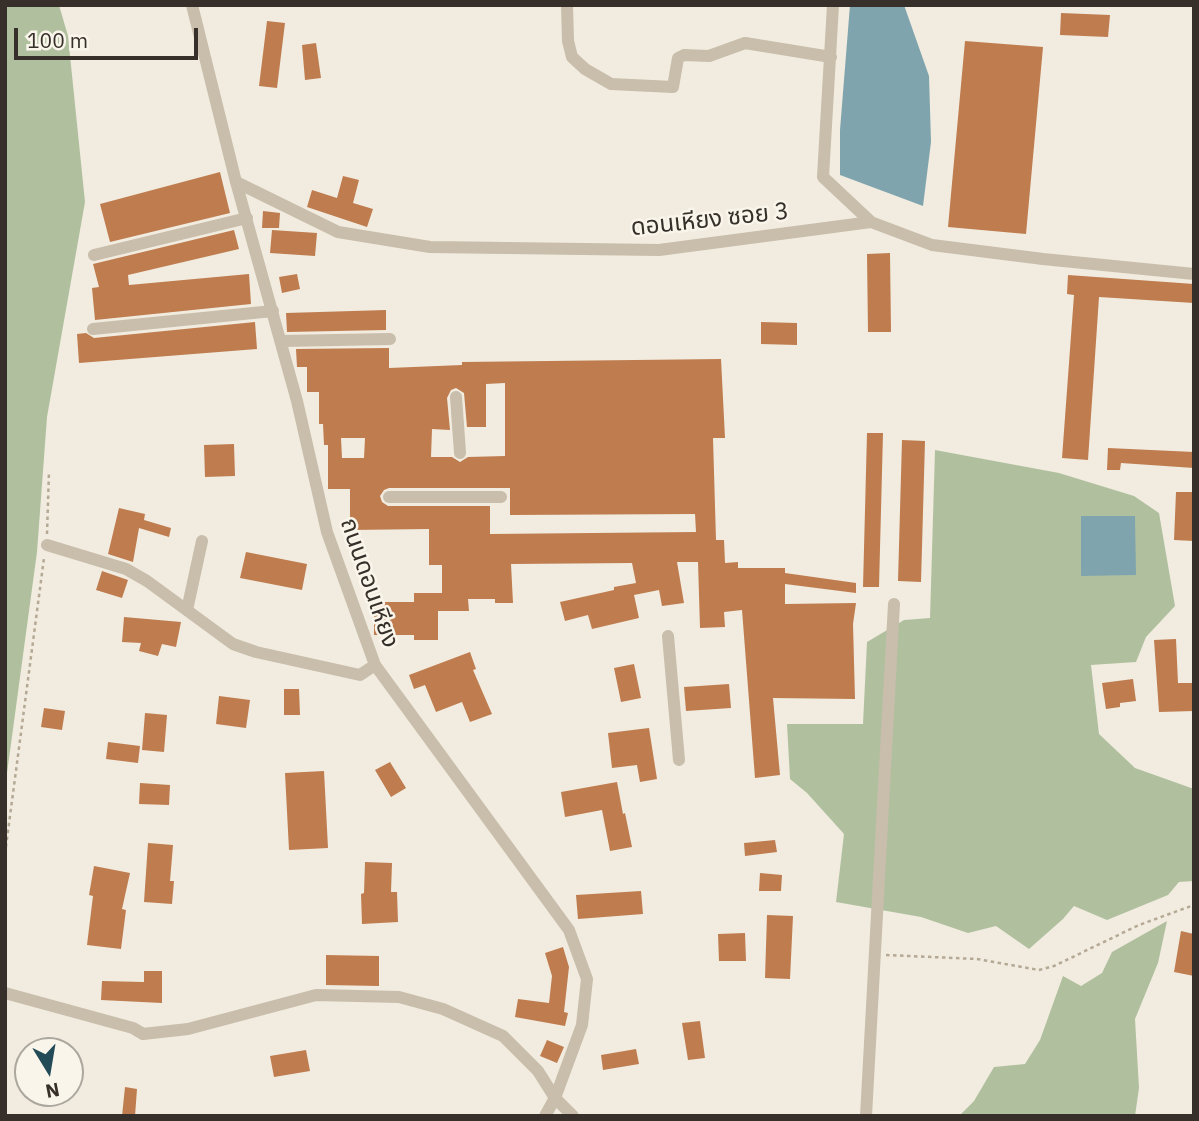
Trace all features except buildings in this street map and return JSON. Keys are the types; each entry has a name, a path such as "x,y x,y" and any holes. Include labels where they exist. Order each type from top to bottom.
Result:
{"street":[{"name":"ถนนดอนเหียง","path":"192,5 236,182 311,455 327,532 375,665 569,930 587,979 582,1025 555,1098 545,1116"},
{"path":"567,5 568,41 572,57 585,69 611,84 673,87 678,58 684,55 709,56 745,43 831,57"},
{"path":"834,5 823,177 872,222"},
{"name":"ดอนเหียง ซอย 3","path":"236,182 338,232 430,247 659,250 872,222 932,245 1194,274"},
{"path":"94,255 247,218"},
{"path":"93,329 273,312"},
{"path":"281,341 390,338"},
{"path":"456,397 460,453"},
{"path":"389,497 501,497"},
{"path":"187,610 202,541"},
{"path":"47,545 126,569 147,581 233,644 256,652 360,675 375,665"},
{"path":"866,1116 894,604"},
{"path":"668,636 679,760"},
{"path":"5,993 133,1028 143,1034 188,1030 316,995 399,997 443,1009 503,1036 538,1071 555,1098 573,1116"}],"path":[{"path":"5,854 39,587 47,545 49,471"},
{"path":"876,954 977,959 1039,970 1054,966 1139,925 1194,905"}],"green space":[{"path":"5,5 59,5 68,36 85,202 47,417 37,552 5,788"},
{"path":"935,450 1059,473 1134,496 1159,513 1175,606 1146,637 1136,662 1091,665 1099,734 1135,768 1194,789 1194,881 1179,882 1168,895 1107,920 1074,906 1029,949 996,926 968,933 921,917 836,902 844,834 807,793 790,779 787,724 863,724 867,642 904,620 930,618"},
{"path":"1167,921 1158,963 1135,1019 1139,1088 1135,1116 959,1116 974,1101 994,1067 1025,1064 1040,1040 1063,976 1081,986 1102,973 1112,952"}],"water":[{"path":"850,5 904,5 929,76 931,142 923,206 840,175 840,130"},
{"path":"1081,516 1135,516 1136,575 1081,576"}]}
